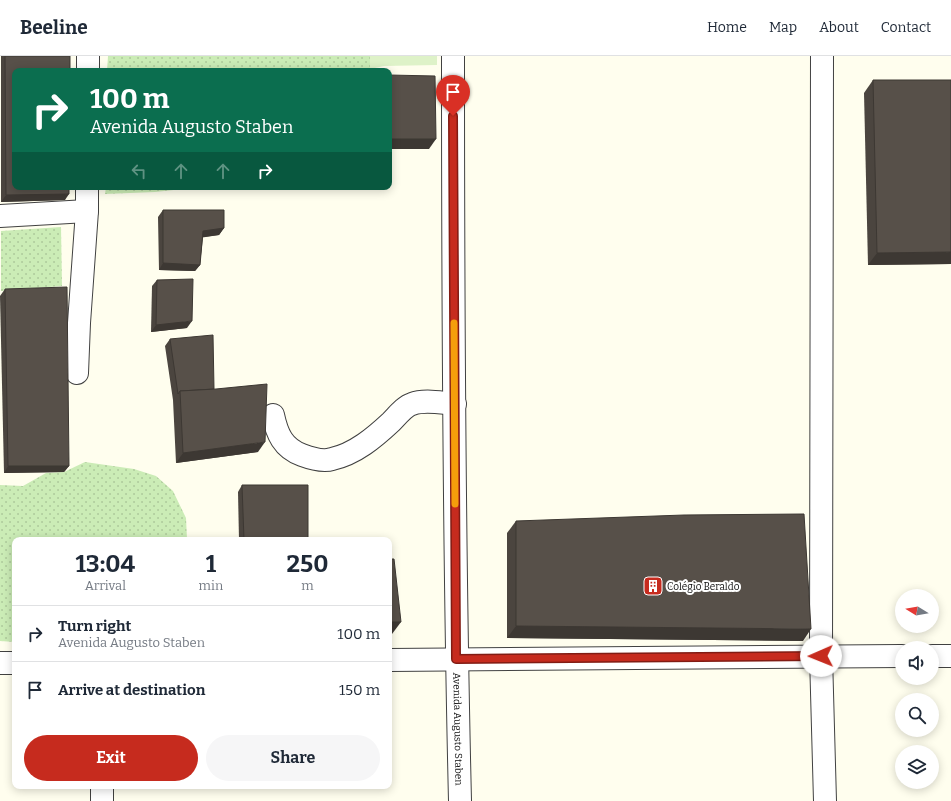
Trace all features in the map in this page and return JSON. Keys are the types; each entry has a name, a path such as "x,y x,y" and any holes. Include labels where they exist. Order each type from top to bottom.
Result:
{"street":[{"path":"88,56 88,68"},
{"name":"Avenida Augusto Staben","path":"453,56 456,659 460,801"},
{"path":"822,56 821,656 825,801"},
{"path":"77,373 87,190"},
{"path":"0,216 87,211"},
{"path":"273,415 276,430 284,443 295,452 310,458 331,460 356,449 373,438 411,404 428,402 455,404"},
{"path":"392,660 895,656"},
{"path":"939,656 951,656"},
{"path":"0,663 12,663"},
{"path":"102,789 102,801"}],"green space":[{"path":"108,56 370,56 370,68 107,68"},
{"path":"370,56 437,56 437,65 384,66 370,68"},
{"path":"106,190 173,190 155,192 105,194"},
{"path":"61,227 62,286 1,291 1,231"},
{"path":"85,462 134,469 156,476 173,491 186,518 187,537 12,537 12,642 0,641 0,485 23,486 46,473 64,472"}],"building":[{"path":"5,56 70,56 70,68 12,68 12,190 69,190 69,194 6,195"},
{"path":"392,75 435,76 436,139 392,139"},
{"path":"873,80 951,80 951,252 877,253"},
{"path":"163,210 224,210 224,228 203,231 200,265 163,263"},
{"path":"193,279 192,321 156,325 157,280"},
{"path":"67,287 69,466 8,466 5,289"},
{"path":"213,335 214,389 180,391 178,394 170,339"},
{"path":"267,384 265,442 183,453 180,391"},
{"path":"242,485 308,485 308,537 244,537"},
{"name":"Colégio Beraldo","path":"804,514 811,629 516,626 516,521 684,515"},
{"path":"392,559 394,559 401,622 392,622"}],"slow traffic":[{"path":"454,323 455,504"}],"place":[{"name":"Colégio Beraldo","path":"653,586"}],"route":[{"path":"453,116 456,659 821,656"}]}
